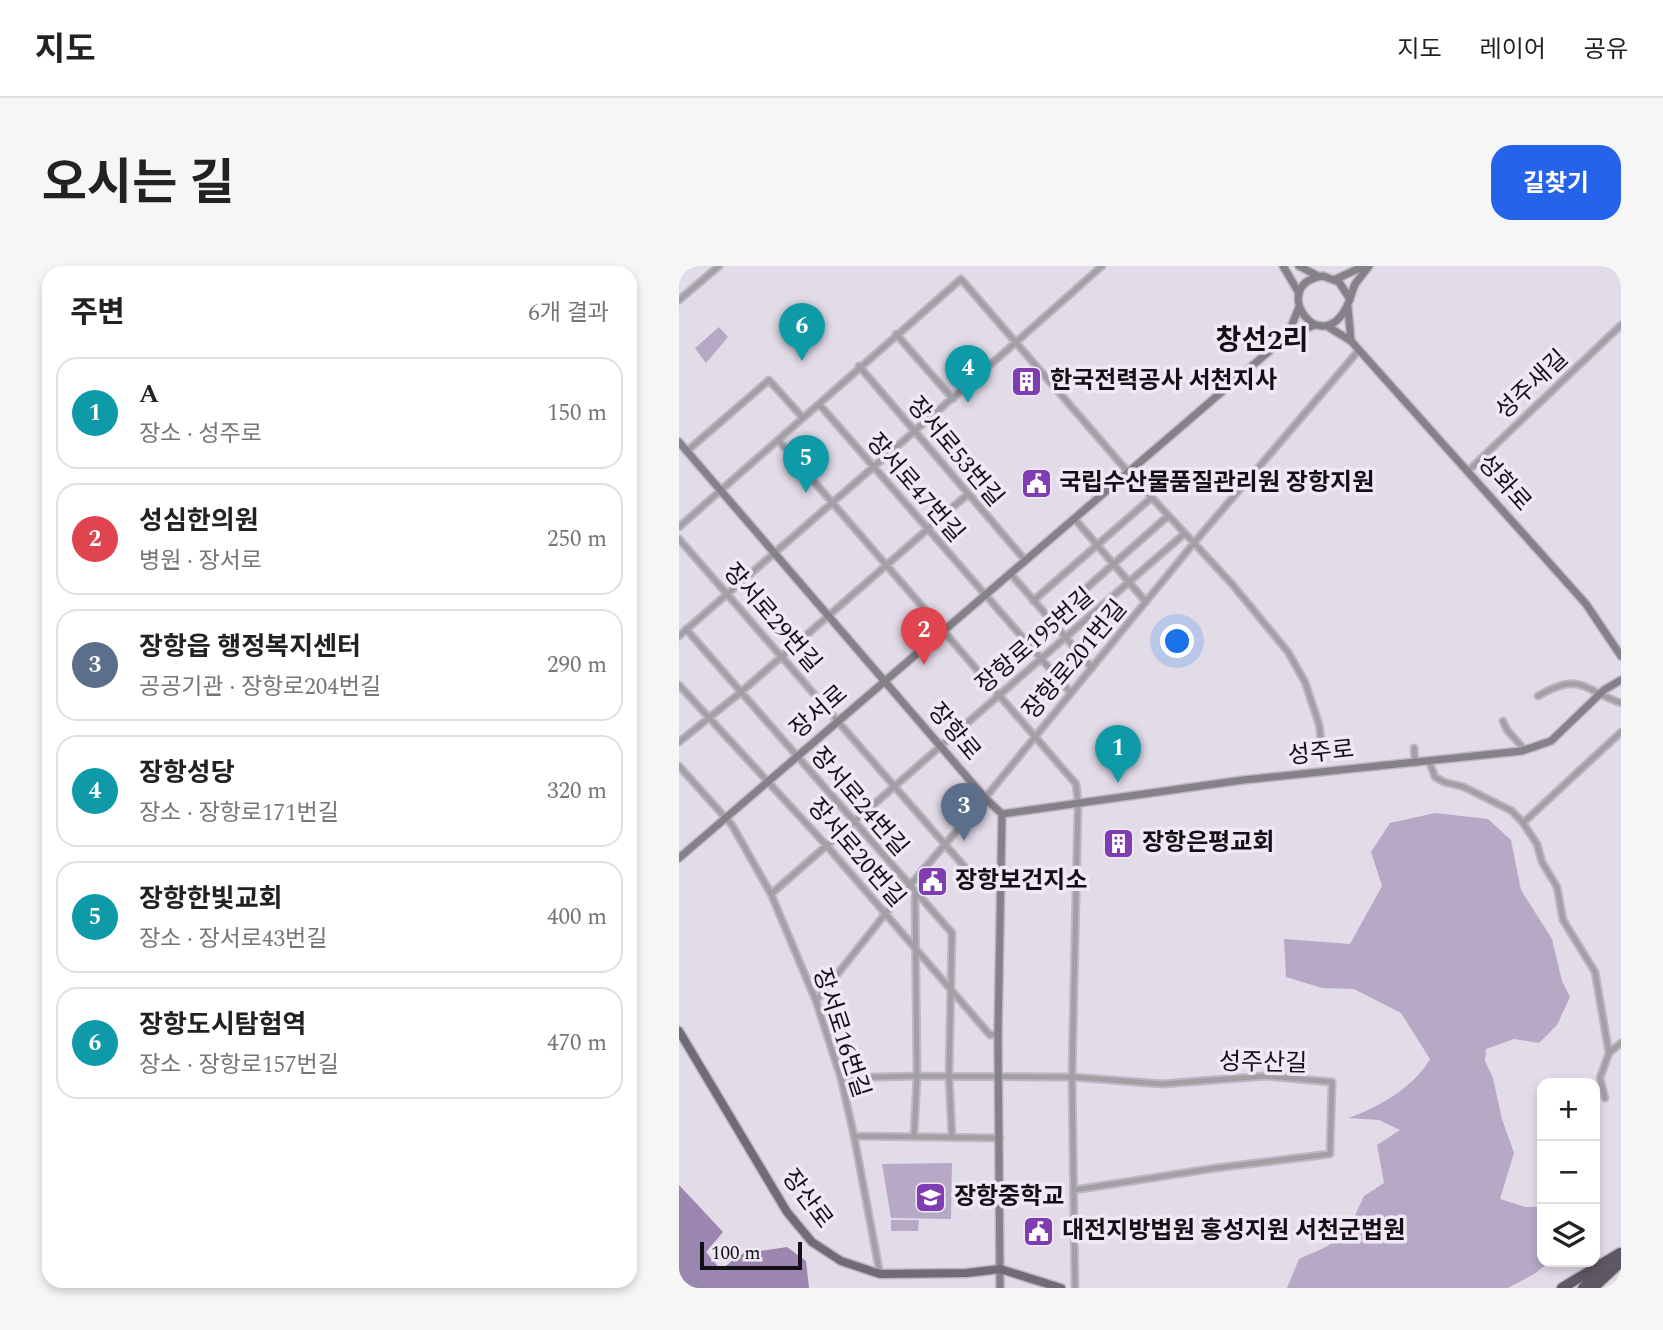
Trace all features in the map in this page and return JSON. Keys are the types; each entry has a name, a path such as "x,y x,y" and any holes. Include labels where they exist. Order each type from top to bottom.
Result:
{"highway":[{"path":"1562,1288 1621,1257"},
{"path":"1583,1288 1621,1257"},
{"path":"1593,1288 1621,1257"},
{"path":"1603,1288 1621,1257"}],"main road":[{"name":"장산로","path":"679,1031 787,1212 812,1242 841,1261 880,1274 967,1273 1000,1269 1061,1288"}],"street":[{"path":"679,300 718,266"},
{"path":"679,636 1102,266"},
{"path":"1283,266 1299,293 1299,307 1287,335"},
{"path":"1299,266 1334,280 1345,289 1349,302 1351,341"},
{"path":"1334,280 1366,266"},
{"path":"1287,335 1315,325 1326,326 1339,320 1366,266"},
{"path":"1299,293 1309,281 1319,276"},
{"path":"679,527 961,279 1151,498 1232,584 1288,652 1309,695 1319,724 1322,747"},
{"path":"1299,307 1303,316 1315,325"},
{"name":"성주새길","path":"1468,471 1621,325"},
{"name":"성화로","path":"1326,326 1351,341 1587,604 1621,656"},
{"path":"896,334 953,398"},
{"name":"장서로","path":"679,858 1287,335"},
{"name":"장항로201번길","path":"816,1001 885,914 985,798 1193,544 1359,350"},
{"name":"장서로53번길","path":"859,366 1025,560"},
{"path":"687,451 769,380 803,418"},
{"name":"장서로47번길","path":"820,404 985,595"},
{"path":"778,440 1076,784 1078,804 1072,1077 1075,1288"},
{"name":"장항로","path":"679,442 985,798 1002,814"},
{"path":"679,742 741,692 968,494"},
{"path":"1033,601 1151,498"},
{"path":"1050,620 1168,516"},
{"path":"1074,518 1146,602"},
{"name":"장항로195번길","path":"771,894 1184,534"},
{"name":"장서로29번길","path":"679,539 969,872 1001,869"},
{"path":"1010,573 1092,668"},
{"path":"985,595 1071,693"},
{"name":"장서로24번길","path":"686,629 952,933 951,988"},
{"name":"성주로","path":"1002,814 1243,780 1525,750 1551,741 1601,694 1621,680"},
{"path":"1538,696 1566,684 1579,683 1621,704"},
{"name":"장서로20번길","path":"679,685 827,846 990,1035 998,1034"},
{"path":"1503,721 1507,730 1525,750"},
{"path":"1523,823 1621,732"},
{"path":"1414,748 1415,763"},
{"path":"1429,761 1435,776 1444,782 1464,787 1512,811 1537,844 1542,862 1557,887 1563,919 1595,972 1609,1053 1600,1078 1605,1098"},
{"name":"장서로16번길","path":"679,766 726,817 771,894 816,1001 841,1078 880,1274"},
{"path":"1000,1288 998,1034 1002,814"},
{"name":"장서로20번길","path":"914,1136 917,1076 915,893"},
{"path":"951,988 949,1076 952,1136"},
{"path":"1609,1053 1621,1043"},
{"name":"성주산길","path":"841,1078 1072,1077 1162,1084 1266,1076 1332,1082 1330,1154 1073,1190"},
{"path":"854,1136 1000,1138"}],"shaded area":[{"path":"719,327 728,337 706,363 695,348"},
{"path":"1435,813 1488,819 1511,840 1521,890 1552,939 1562,981 1570,997 1557,1025 1539,1043 1514,1039 1486,1049 1485,1061 1493,1078 1502,1119 1514,1153 1500,1199 1525,1207 1537,1207 1537,1267 1543,1267 1508,1288 1287,1288 1299,1259 1328,1246 1351,1224 1364,1196 1384,1183 1377,1145 1400,1130 1379,1120 1348,1118 1394,1095 1415,1079 1430,1059 1401,1013 1354,989 1322,988 1286,977 1284,939 1350,944 1382,886 1371,852 1390,823"},
{"path":"952,1163 951,1219 891,1218 882,1164"},
{"path":"679,1185 723,1232 706,1252 721,1270 740,1254 787,1247 806,1261 809,1288 679,1288"},
{"path":"891,1220 919,1220 918,1231 891,1231"}],"place":[{"name":"장항도시탐험역","path":"802,361"},
{"name":"한국전력공사 서천지사","path":"1027,381"},
{"name":"장항성당","path":"968,403"},
{"name":"국립수산물품질관리원 장항지원","path":"1036,483"},
{"name":"장항한빛교회","path":"806,493"},
{"name":"성심한의원","path":"924,665"},
{"name":"A","path":"1118,783"},
{"name":"장항읍 행정복지센터","path":"964,841"},
{"name":"장항은평교회","path":"1119,843"},
{"name":"장항보건지소","path":"932,881"},
{"name":"장항중학교","path":"931,1197"},
{"name":"대전지방법원 홍성지원 서천군법원","path":"1039,1231"}],"district":[{"name":"창선2리","path":"1262,340"}]}
